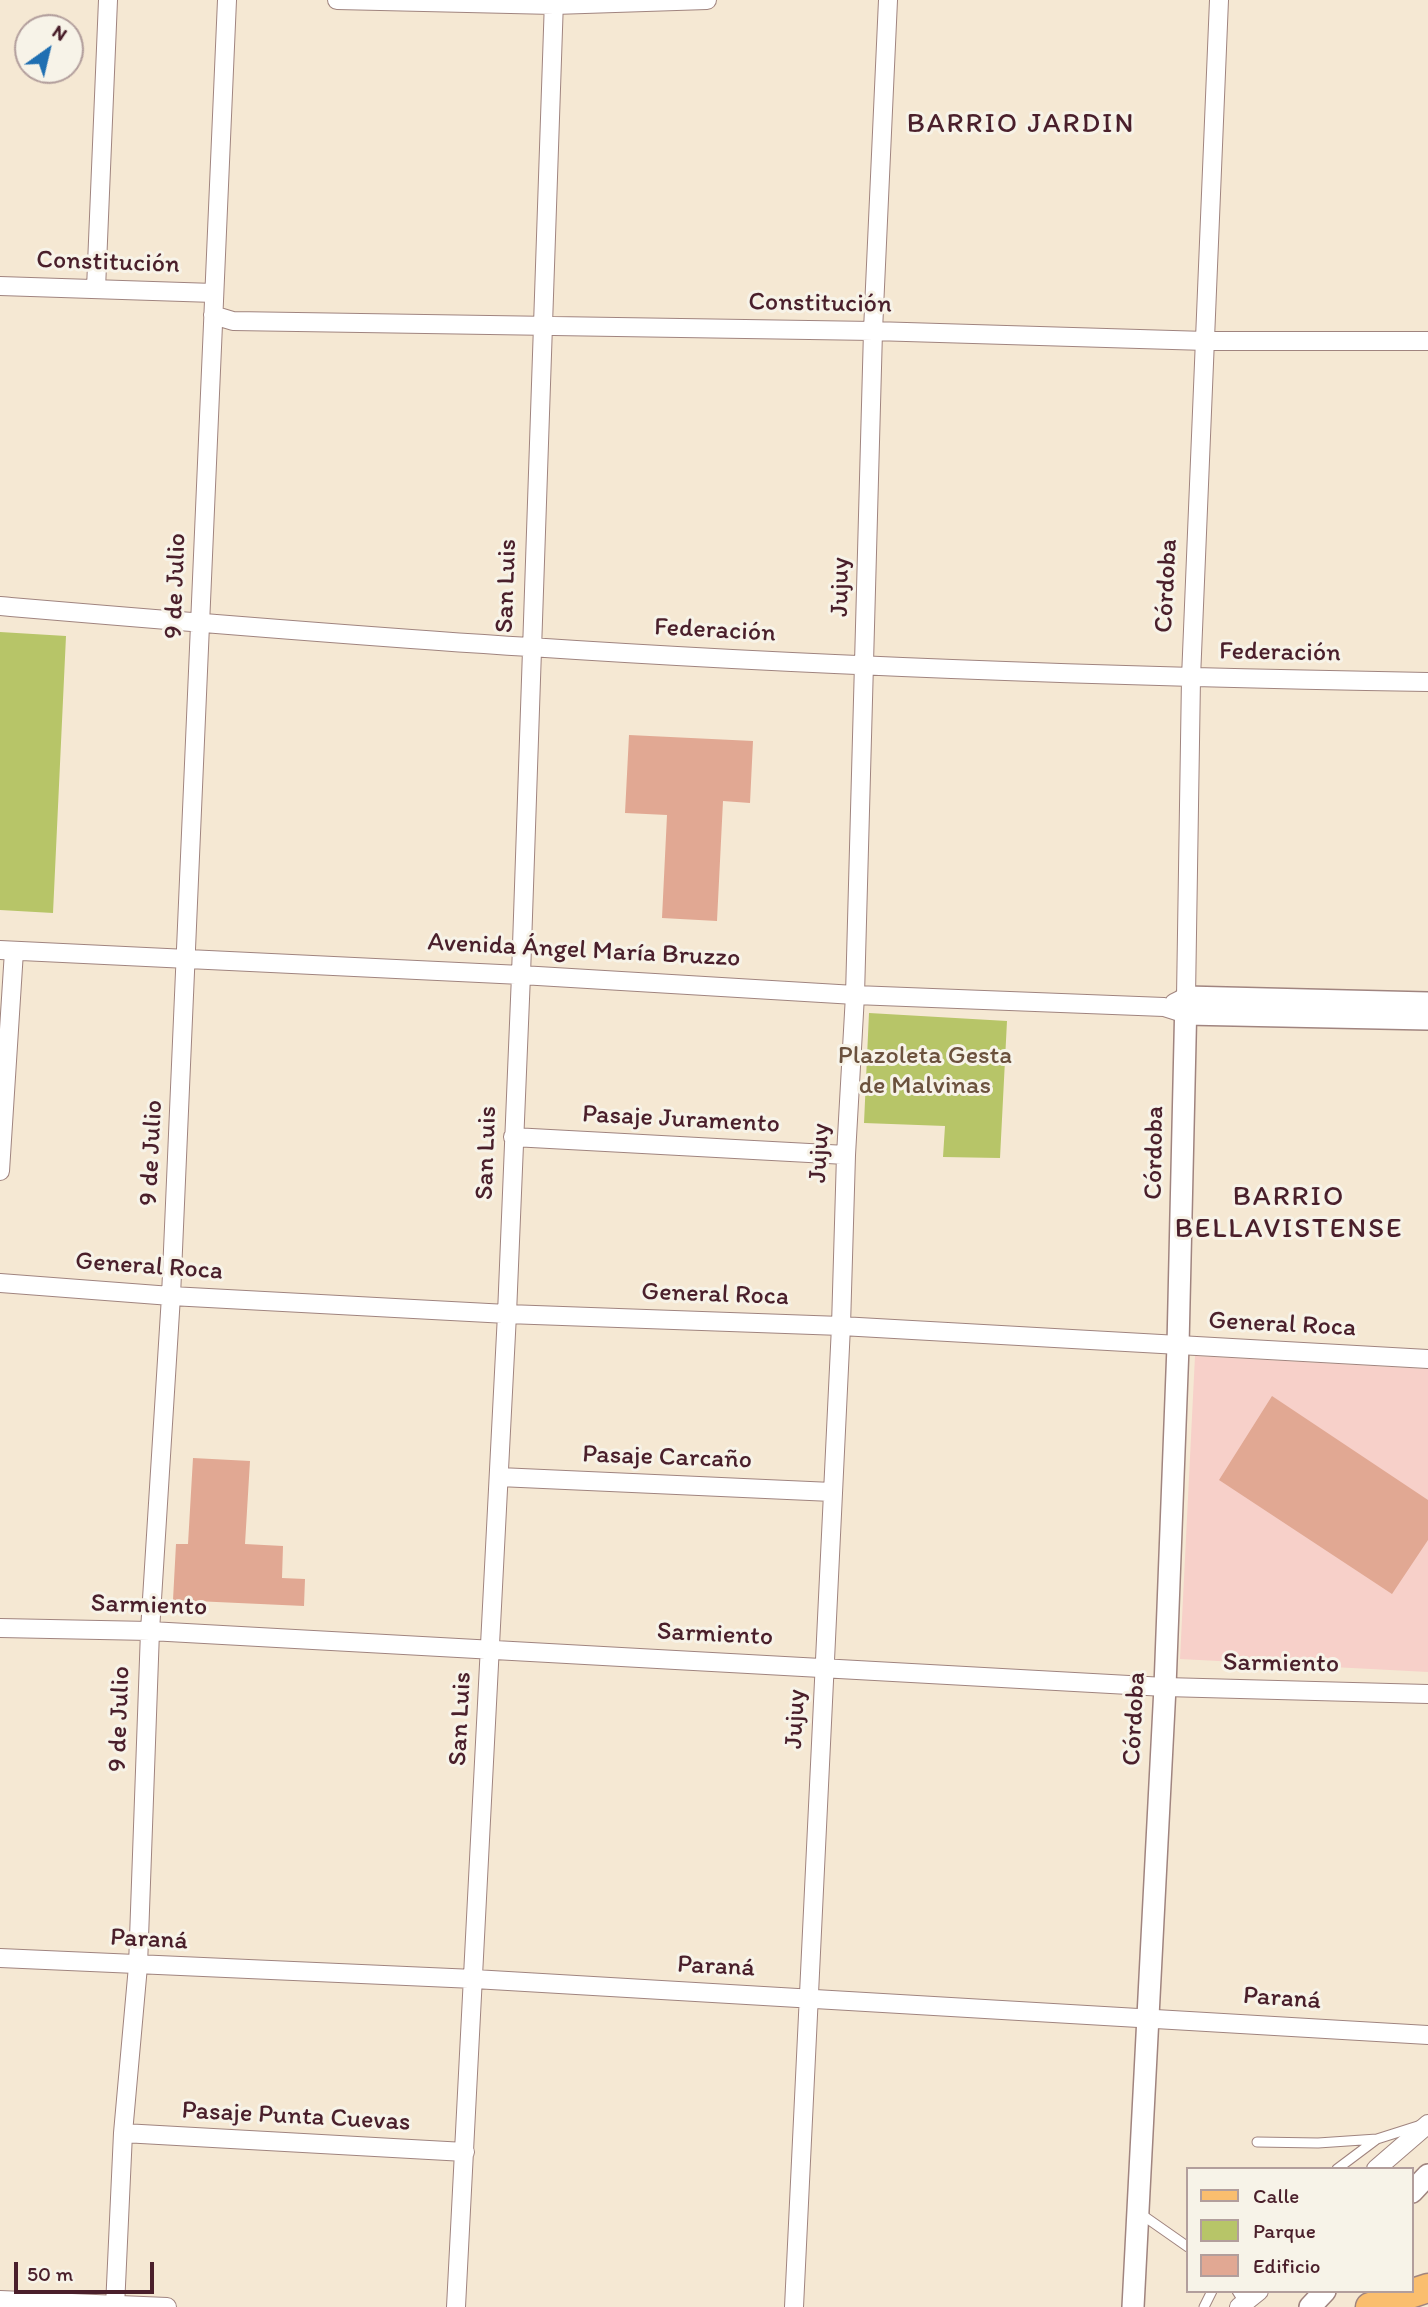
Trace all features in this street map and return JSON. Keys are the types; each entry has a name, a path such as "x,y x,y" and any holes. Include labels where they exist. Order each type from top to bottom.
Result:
{"main road":[{"path":"1370,2307 1413,2293"}],"street":[{"path":"96,289 108,0"},
{"name":"9 de Julio","path":"116,2306 123,2133 138,1966 149,1631 171,1296 227,0"},
{"path":"337,0 707,0"},
{"name":"Jujuy","path":"794,2307 855,995 873,331 888,0"},
{"name":"Córdoba","path":"1133,2307 1165,1687 1178,1346 1191,678 1219,0"},
{"name":"San Luis","path":"456,2307 466,2152 522,975 554,2"},
{"name":"Constitución","path":"0,286 214,293"},
{"name":"Constitución","path":"213,315 233,321 873,331 1206,341 1428,341"},
{"name":"Federación","path":"0,606 531,648 1191,678 1428,682"},
{"path":"0,1171 7,950"},
{"name":"Avenida Ángel María Bruzzo","path":"7,950 522,975 855,995 1164,1007 1428,1003"},
{"name":"Avenida Ángel María Bruzzo","path":"1186,1005 1428,1019"},
{"name":"Pasaje Juramento","path":"513,1138 846,1154"},
{"name":"General Roca","path":"0,1283 171,1296 507,1314 841,1325 1428,1359"},
{"name":"Pasaje Carcaño","path":"499,1478 832,1492"},
{"name":"Sarmiento","path":"0,1628 149,1631 1165,1687 1428,1694"},
{"name":"Paraná","path":"0,1958 474,1979 1428,2035"},
{"path":"1378,2167 1428,2123"},
{"name":"Pasaje Punta Cuevas","path":"123,2133 466,2152"},
{"path":"1414,2190 1428,2175"},
{"path":"1310,2307 1323,2293"},
{"path":"0,2300 167,2307"}],"lane":[{"path":"1257,2142 1318,2143 1377,2138 1428,2123"},
{"path":"1340,2167 1377,2138"},
{"path":"1137,2211 1186,2247"}],"shaded area":[{"path":"1195,1356 1428,1369 1428,1672 1180,1659"}],"green space":[{"path":"0,632 66,636 53,913 0,910"},
{"name":"Plazoleta Gesta de Malvinas","path":"869,1013 1007,1021 1000,1158 943,1157 945,1126 864,1123"}],"building":[{"path":"629,735 753,741 750,803 723,801 717,921 662,918 667,815 625,813"},
{"path":"1272,1396 1428,1500 1428,1540 1392,1594 1219,1480"},
{"path":"193,1458 250,1461 245,1544 283,1546 282,1578 305,1579 304,1606 173,1600 176,1544 188,1544"}],"district":[{"name":"BARRIO JARDIN","path":"1021,125"},
{"name":"BARRIO BELLAVISTENSE","path":"1289,1214"}]}
